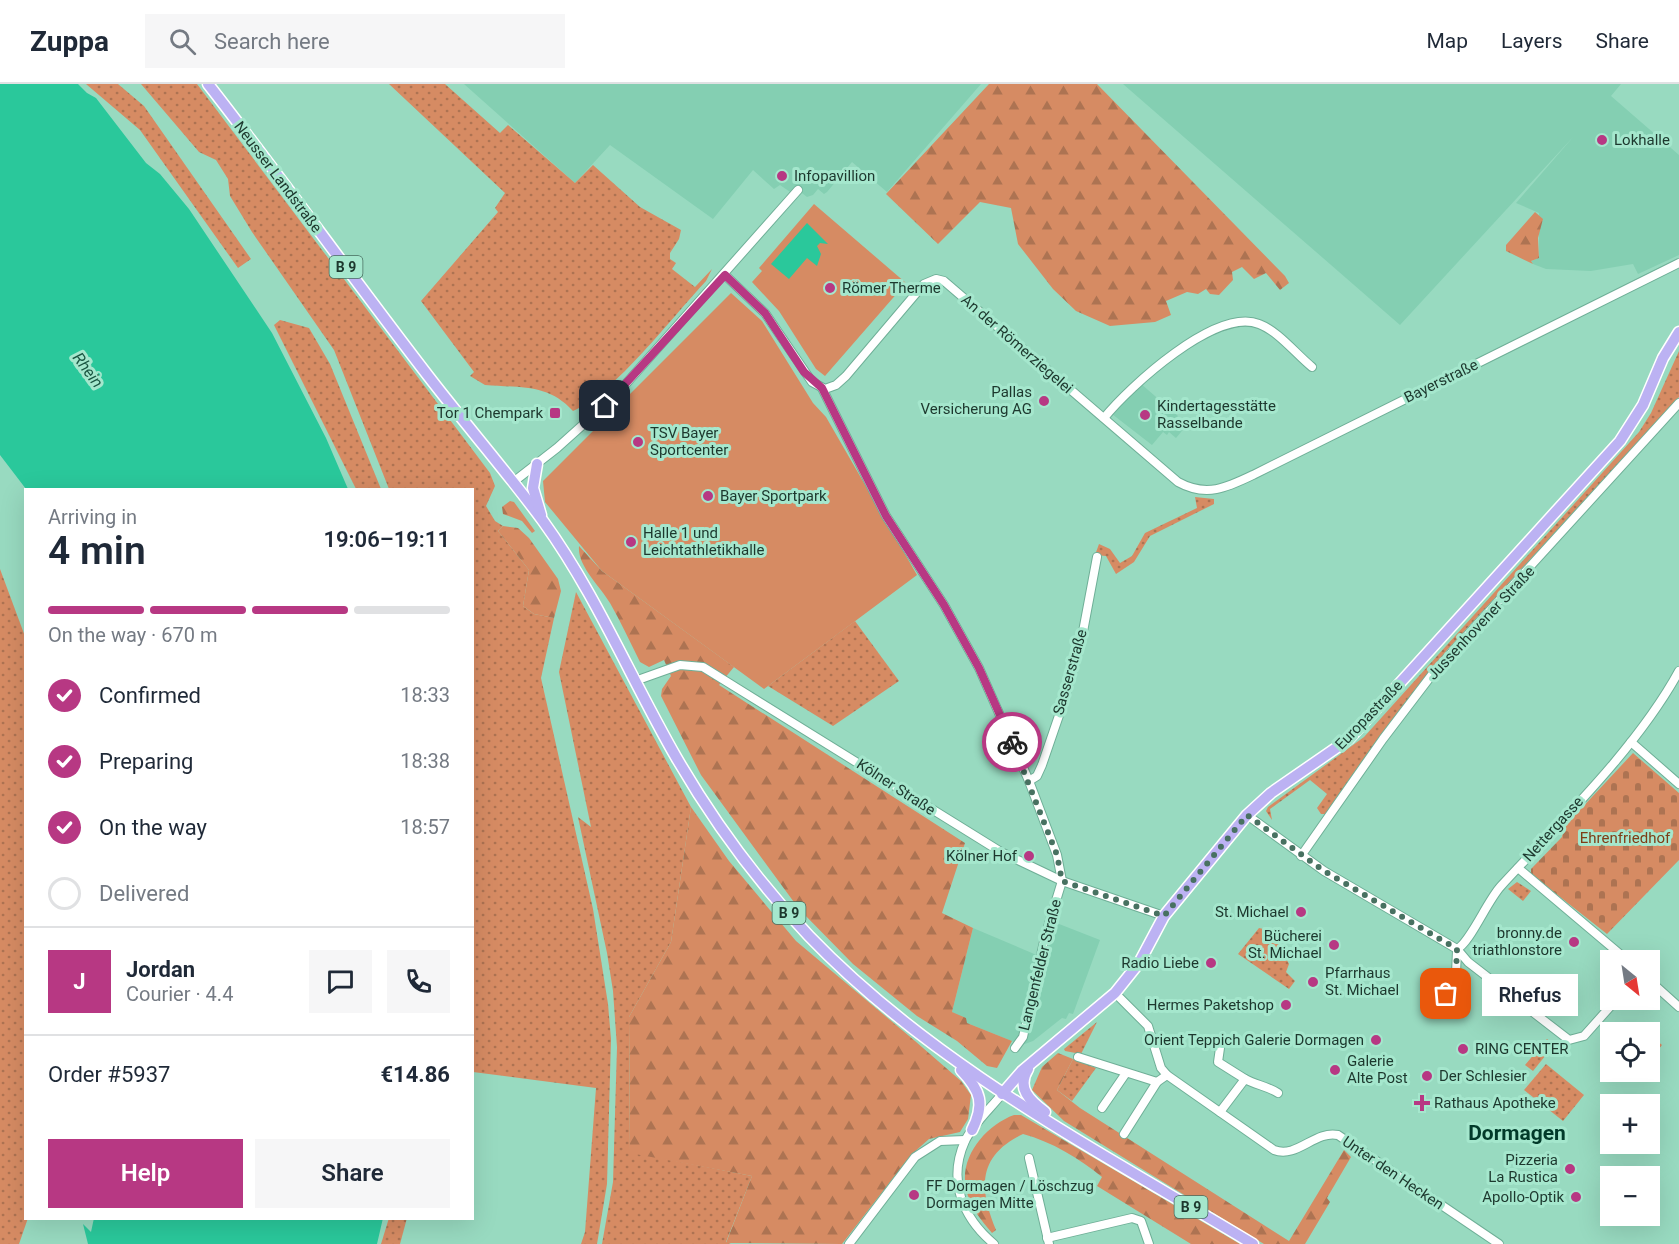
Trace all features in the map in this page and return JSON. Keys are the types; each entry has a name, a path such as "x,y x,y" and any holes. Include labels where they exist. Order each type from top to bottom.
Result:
{"main road":[{"name":"Neusser Landstraße","path":"208,84 512,483"},
{"name":"Europastraße","path":"1002,1094 1034,1061 1116,993 1139,963 1164,916 1247,815 1271,793 1349,739 1620,441 1643,405 1663,358 1679,332"},
{"path":"537,464 534,488 543,521"},
{"name":"B 9","path":"512,483 543,521 601,616 701,797 729,838 780,903 853,979 951,1058 1002,1094 1253,1244"},
{"path":"951,1058 972,1083 979,1098 980,1115 972,1130"},
{"path":"1034,1061 1024,1077 1026,1094 1058,1127"}],"street":[{"path":"512,483 615,396 725,275 798,190"},
{"name":"Bayerstraße","path":"1202,491 1226,488 1679,264"},
{"path":"725,275 765,313 804,372 822,388 886,516 944,605 979,668 1029,781 1057,855 1062,881"},
{"name":"An der Römerziegelei","path":"822,388 836,385 924,284 936,279 951,286 1178,482 1202,491"},
{"path":"1104,418 1150,370 1208,334 1240,321 1260,324 1270,330 1312,367"},
{"name":"Jussenhovener Straße","path":"1301,856 1383,739 1434,672 1679,403"},
{"name":"Sasserstraße","path":"1029,781 1037,776 1042,765 1065,698 1082,637 1097,557"},
{"name":"Kölner Straße","path":"635,681 680,665 690,665 710,671 968,833 1062,881 1164,916"},
{"name":"Nettergasse","path":"1457,949 1468,938 1492,897 1631,741 1661,702 1679,671"},
{"path":"1631,741 1679,784"},
{"path":"1247,815 1301,856 1457,949 1476,969 1569,1040 1584,1036 1607,1010"},
{"path":"1518,868 1615,950"},
{"name":"Langenfelder Straße","path":"1015,1047 1023,1036 1045,937 1062,881"},
{"path":"1446,994 1456,973 1457,949"},
{"path":"1660,990 1679,1007"},
{"name":"Unter den Hecken","path":"1116,993 1148,1026 1157,1059 1167,1075 1279,1152 1293,1150 1329,1134 1338,1136 1499,1244"},
{"path":"1221,1048 1218,1062 1257,1086 1269,1087 1278,1093"},
{"path":"1078,1057 1157,1082"},
{"path":"1102,1108 1126,1073"},
{"path":"1124,1134 1157,1082 1167,1075"},
{"path":"1220,1112 1245,1079"},
{"path":"994,1244 973,1222 960,1197 957,1178 965,1140 1002,1094"},
{"path":"849,1244 915,1157 940,1141 965,1140"},
{"path":"1029,1158 1048,1241 1132,1218 1141,1221 1149,1244"}],"shaded area":[{"path":"464,84 981,84 887,192 852,162 827,192 824,194 818,189 813,195 807,197 798,190 793,194 780,185 774,189 753,170 713,219 610,145 575,183"},
{"path":"1123,84 1621,84 1611,96 1679,155 1679,255 1638,274 1633,264 1591,271 1546,269 1533,264 1531,261 1539,258 1539,213 1516,203 1574,136 1400,325"},
{"name":"Kindertagesstätte Rasselbande","path":"1140,383 1178,416 1176,418 1186,426 1176,438 1169,432 1167,435 1163,432 1152,445 1112,414"},
{"path":"1054,922 1100,940 1073,1014 1069,1013 1066,1019 1062,1018 1033,1041 1022,1045 967,1023 952,1012 973,928 1046,959"}],"green space":[{"path":"86,84 118,84 144,106 251,259 238,268 140,130"},
{"path":"141,84 197,84 490,473 495,486 486,506 495,521 503,526 498,531 529,570 523,606 534,614 554,618 541,678 593,909 608,1004 611,1039 607,1184 597,1244 581,1244 585,1232 596,1088 474,1072 474,488 389,488 334,350 252,232 230,196 228,179 216,160 199,152"},
{"path":"389,84 445,84 500,133 508,125 575,183 593,165 640,207 681,230 679,239 670,253 670,259 676,263 672,269 695,287 712,269 706,281 642,353 589,402 573,411 564,402 544,392 523,387 485,385 470,376 474,372 421,301 498,212 495,208 505,193"},
{"path":"989,84 1097,84 1285,276 1289,283 1280,290 1266,273 1254,279 1242,267 1232,272 1233,280 1219,295 1210,294 1206,289 1198,294 1187,292 1166,301 1171,315 1155,322 1110,326 1076,311 1053,289 1018,244 1011,208 980,202 938,244 886,194"},
{"name":"Römer Therme","path":"814,204 906,283 825,376 816,369 779,311 752,282 762,271 759,268"},
{"path":"1535,212 1543,219 1538,238 1539,258 1531,261 1533,264 1506,251 1506,245"},
{"name":"Bayer Sportpark","path":"731,293 762,321 813,403 826,417 917,575 764,689 602,571 545,502 543,481"},
{"path":"280,320 309,328 330,364 381,488 356,488 274,325"},
{"path":"1679,351 1679,397 1447,650 1326,814 1321,814 1317,808 1327,794 1310,780 1270,809 1272,820 1266,811 1268,807 1364,737 1639,432 1651,413"},
{"path":"1195,497 1214,499 1214,504 1150,536 1134,562 1116,574 1106,556 1095,555 1099,544 1110,549 1120,563 1132,556 1145,533 1197,508"},
{"path":"510,501 514,502 535,531 532,533 522,521 503,514 502,507"},
{"path":"503,526 518,528 529,538 558,579 561,591 554,618 534,614 523,606 529,570 498,531"},
{"path":"579,546 602,571 734,667 719,685 965,843 942,913 973,928 952,1012 966,1018 967,1023 1012,1041 997,1068 987,1066 957,1041 917,1016 853,964 799,909 701,775 661,696 662,689 671,676 664,660 649,667 640,662 610,603 586,569 579,554"},
{"path":"0,569 24,634 24,1220 27,1220 19,1244 0,1244"},
{"path":"576,592 691,807 671,942 629,1017 630,1152 752,1176 726,1242 731,1244 602,1244 613,1182 617,1047 613,991 607,953 578,817 591,827 559,672"},
{"path":"855,621 899,681 833,726 768,686"},
{"name":"Ehrenfriedhof","path":"1633,753 1679,793 1679,860 1607,934 1531,874 1531,869 1562,837 1564,827"},
{"path":"691,807 729,861 796,941 961,1081 971,1095 968,1119 960,1132 929,1139 911,1155 842,1244 726,1243 752,1176 630,1153 629,1017 671,942"},
{"path":"1517,882 1531,891 1523,901 1508,889"},
{"path":"1259,928 1268,930 1269,936 1278,943 1289,964 1286,972 1295,981 1289,989 1238,954"},
{"path":"1097,1022 1081,1054 1065,1051 1064,1049"},
{"path":"1547,1039 1554,1045 1533,1071 1525,1065"},
{"path":"1058,1053 1073,1059 1057,1090 1080,1108 1289,1241 1344,1150 1351,1157 1327,1198 1330,1202 1305,1244 1264,1244 1064,1121 1032,1090 1042,1067"},
{"path":"1073,1059 1096,1068 1072,1101 1057,1090"},
{"path":"1546,1064 1584,1095 1563,1121 1524,1090"},
{"path":"1014,1115 1021,1115 1240,1244 1191,1244 1097,1186 1102,1177 1075,1157 1044,1141 1023,1134 997,1153 986,1175 987,1201 996,1230 992,1233 970,1201 965,1176 967,1165 971,1154 985,1134"},
{"path":"388,1220 406,1220 400,1244 381,1244"}],"water":[{"name":"Rhein","path":"0,84 78,84 96,98 146,163 160,174 189,209 272,333 326,438 348,488 25,488 0,455"},
{"path":"807,223 828,244 820,243 817,246 821,254 817,266 807,258 789,279 771,264"},
{"path":"94,1220 383,1220 377,1244 88,1244 83,1224 91,1232"}],"way so far":[{"path":"1012,742 1057,855 1062,881 1164,916 1247,815 1324,871 1371,897 1449,947 1457,949 1459,962 1446,994"}],"place":[{"name":"Lokhalle","path":"1602,140"},
{"name":"Infopavillion","path":"782,176"},
{"name":"Römer Therme","path":"830,288"},
{"name":"Pallas Versicherung AG","path":"1044,401"},
{"name":"Tor 1 Chempark","path":"555,413"},
{"name":"Kindertagesstätte Rasselbande","path":"1145,415"},
{"name":"TSV Bayer Sportcenter","path":"638,442"},
{"name":"Bayer Sportpark","path":"708,496"},
{"name":"Halle 1 und Leichtathletikhalle","path":"631,542"},
{"name":"Kölner Hof","path":"1029,856"},
{"name":"St. Michael","path":"1301,912"},
{"name":"bronny.de triathlonstore","path":"1574,942"},
{"name":"Bücherei St. Michael","path":"1334,945"},
{"name":"Radio Liebe","path":"1211,963"},
{"name":"Pfarrhaus St. Michael","path":"1313,982"},
{"name":"Rhefus","path":"1446,994"},
{"name":"Hermes Paketshop","path":"1286,1005"},
{"name":"Orient Teppich Galerie Dormagen","path":"1376,1040"},
{"name":"RING CENTER","path":"1463,1049"},
{"name":"Galerie Alte Post","path":"1335,1070"},
{"name":"Der Schlesier","path":"1427,1076"},
{"name":"Rathaus Apotheke","path":"1422,1103"},
{"name":"Pizzeria La Rustica","path":"1570,1169"},
{"name":"FF Dormagen / Löschzug Dormagen Mitte","path":"914,1195"},
{"name":"Apollo-Optik","path":"1576,1197"}],"district":[{"name":"Dormagen","path":"1517,1133"}],"route":[{"path":"605,406 725,275 765,313 804,372 812,382 822,388 832,413 886,516 944,605 979,668 1012,742"}]}
